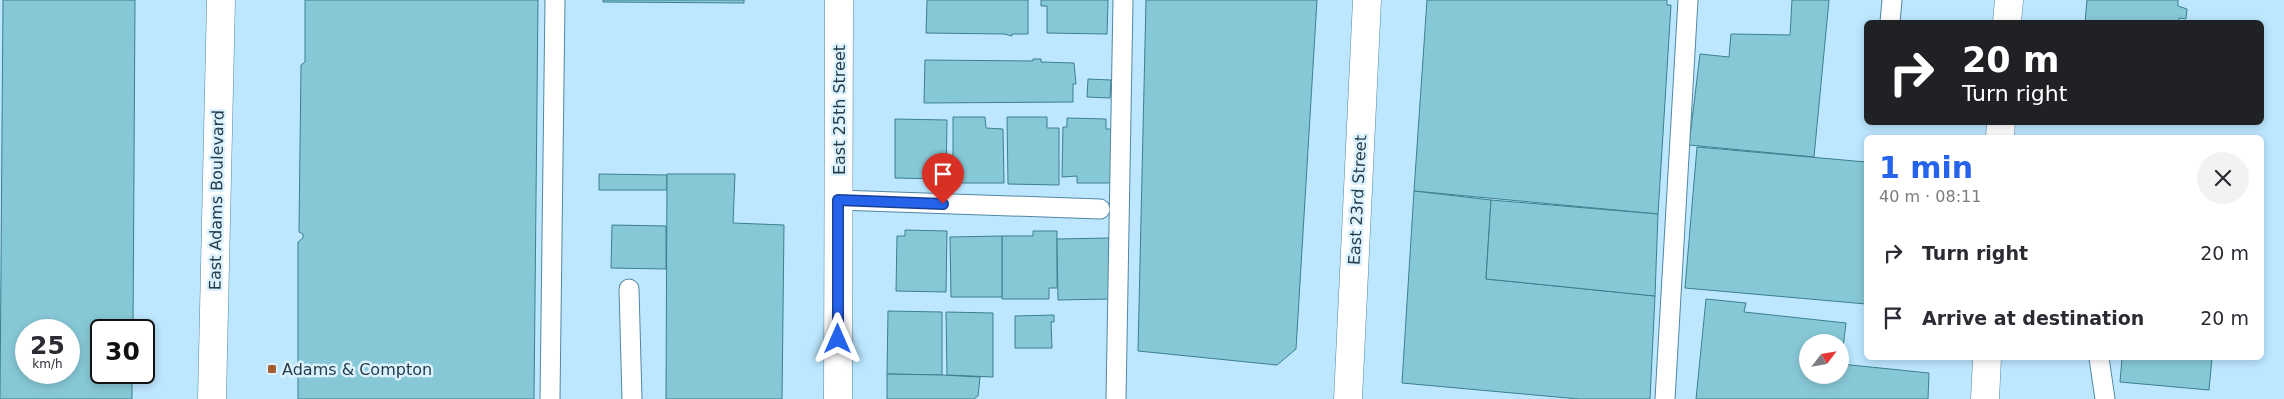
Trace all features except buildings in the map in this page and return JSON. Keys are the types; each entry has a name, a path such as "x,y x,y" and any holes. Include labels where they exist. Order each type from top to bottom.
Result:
{"street":[{"name":"East Adams Boulevard","path":"212,399 221,0"},
{"name":"East 25th Street","path":"838,399 839,0"},
{"name":"East 23rd Street","path":"1348,399 1367,0"},
{"path":"2007,20 2009,0"},
{"path":"1985,399 1987,360"}],"lane":[{"path":"550,399 555,0"},
{"path":"1116,399 1123,0"},
{"path":"1664,399 1688,0"},
{"path":"1890,20 1892,0"},
{"path":"838,200 1100,209"},
{"path":"629,289 632,399"},
{"path":"2099,360 2105,399"}],"place":[{"name":"Adams & Compton","path":"272,369"}],"route":[{"path":"838,339 838,200 943,204"}]}
